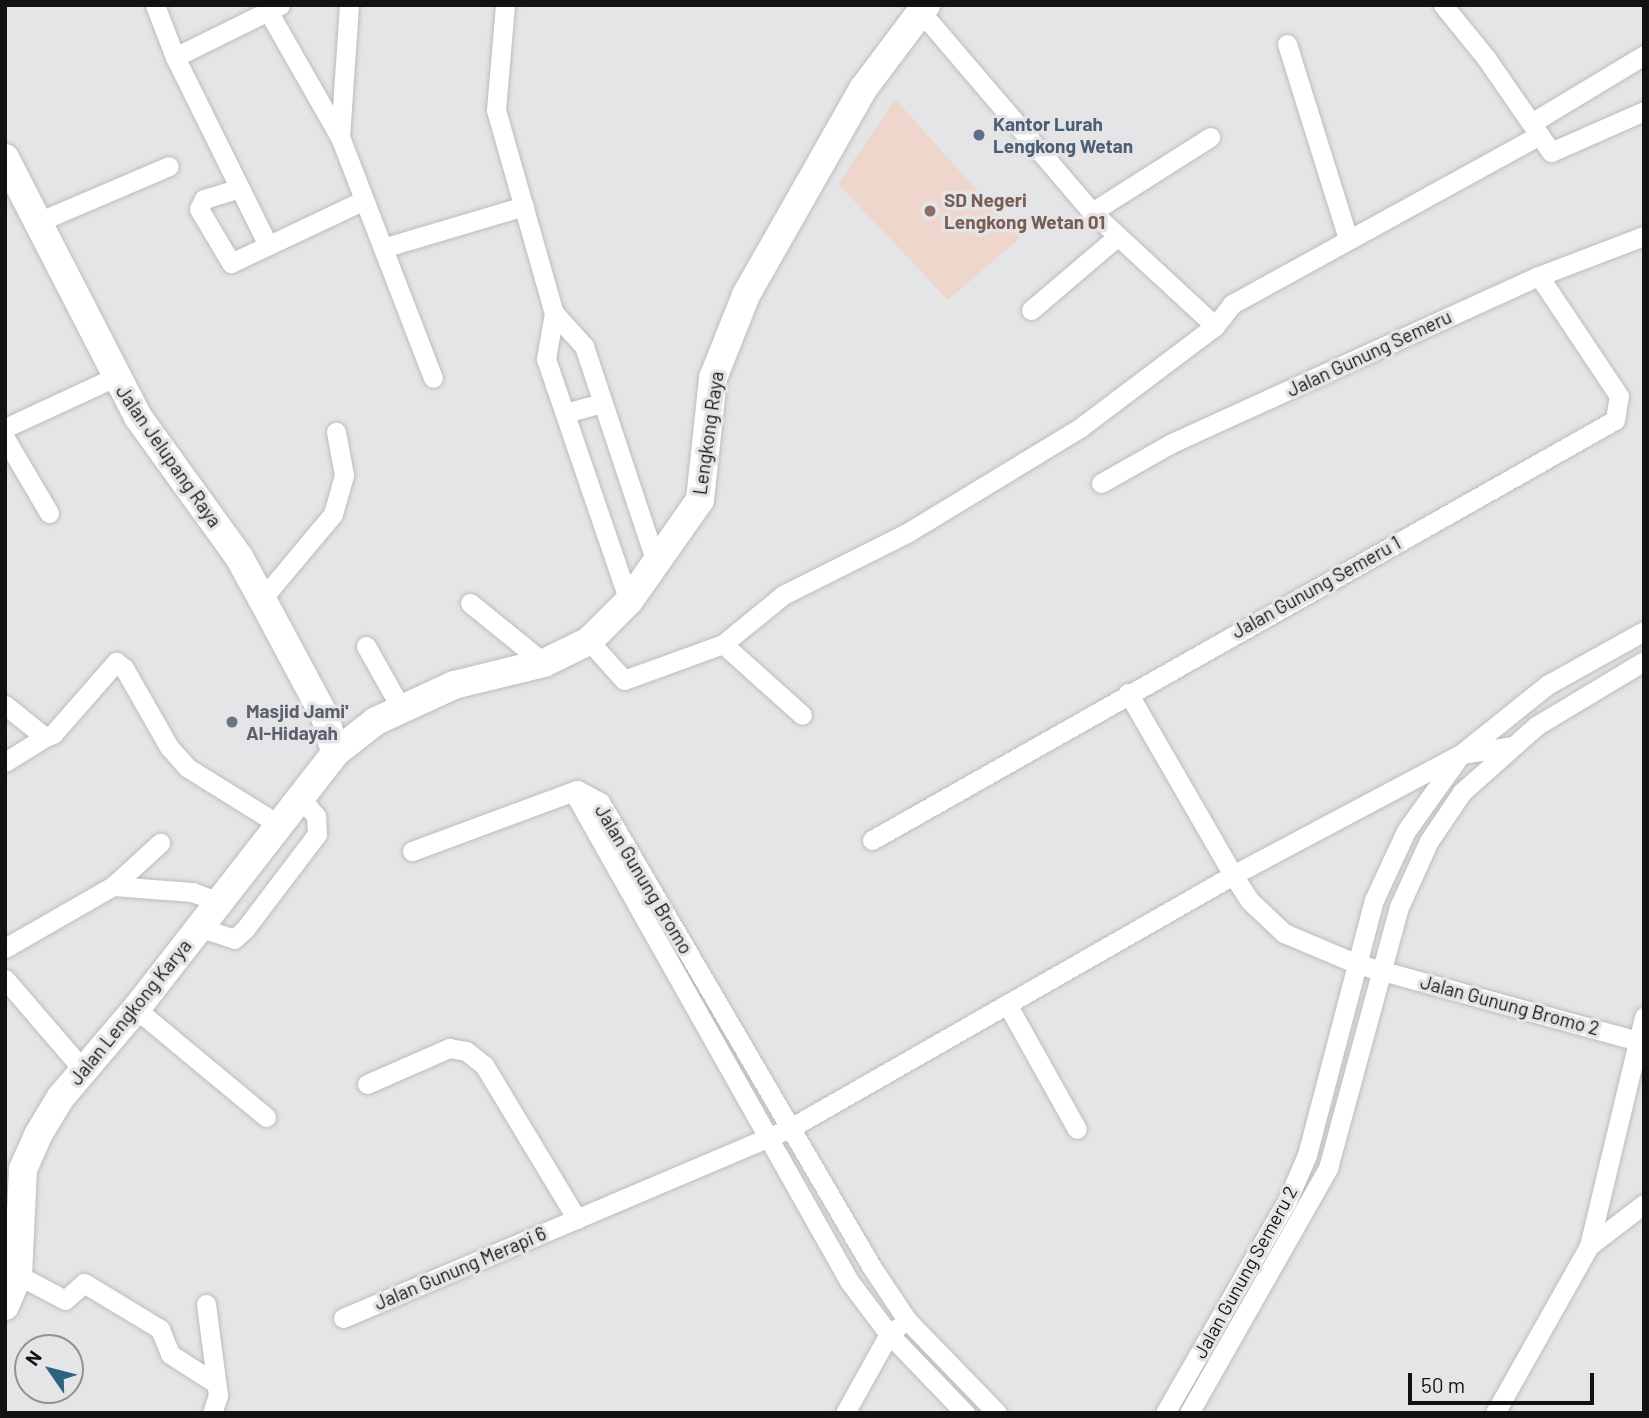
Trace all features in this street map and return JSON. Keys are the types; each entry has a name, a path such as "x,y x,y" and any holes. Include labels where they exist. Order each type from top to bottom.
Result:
{"street":[{"path":"155,5 175,57 267,243"},
{"path":"340,137 349,5"},
{"path":"505,5 496,110 554,313 546,359 629,601"},
{"path":"1443,5 1536,128 1546,149 1556,153 1644,111"},
{"path":"175,57 274,8 340,137 433,378"},
{"path":"924,8 1092,212 1215,326"},
{"name":"Lengkong Raya","path":"335,752 376,722 454,685 544,663 589,641 629,601 700,500 713,379 746,295 863,89 924,8"},
{"path":"1287,44 1349,239"},
{"path":"589,641 624,680 723,644 783,595 994,484 1148,379 1215,326 1232,304 1349,239 1536,128 1644,55"},
{"path":"1092,212 1210,137"},
{"name":"Jalan Jelupang Raya","path":"5,158 115,377 138,417 239,557 325,717 335,752"},
{"path":"38,222 169,166"},
{"path":"240,188 204,199 199,209 226,261 237,263 267,243 364,200"},
{"path":"383,248 524,206"},
{"path":"1031,310 1118,236"},
{"name":"Jalan Gunung Semeru","path":"1101,483 1172,443 1539,276 1644,236"},
{"name":"Jalan Gunung Semeru 1","path":"872,840 1615,420 1619,396 1539,276"},
{"path":"554,313 584,346 656,562"},
{"path":"5,428 115,377"},
{"path":"565,413 602,403"},
{"path":"262,599 333,514 344,475 336,432"},
{"path":"5,438 49,513"},
{"path":"470,603 544,663"},
{"name":"Jalan Gunung Semeru 2","path":"768,1139 1233,875 1461,754 1547,685 1644,631"},
{"path":"723,644 802,715"},
{"path":"366,646 402,710"},
{"name":"Jalan Gunung Semeru 2","path":"1189,1413 1328,1168 1399,907 1429,841 1462,792 1513,746 1558,709 1644,661"},
{"path":"5,762 53,734 116,662 124,668 169,747 188,768 278,824"},
{"path":"1128,693 1250,901 1284,933 1357,964 1381,970"},
{"path":"5,705 45,737"},
{"name":"Jalan Gunung Semeru 2","path":"1165,1413 1287,1201 1302,1167 1374,900 1406,831 1461,754 1513,746"},
{"name":"Jalan Lengkong Karya","path":"5,1306 18,1275 23,1169 38,1135 84,1071 136,1009 335,752"},
{"path":"412,851 577,790"},
{"name":"Jalan Gunung Bromo","path":"577,790 589,793 610,817 907,1320 997,1413"},
{"name":"Jalan Gunung Bromo","path":"577,790 849,1281 889,1334 965,1413"},
{"path":"198,927 234,939 245,929 317,834 316,816 300,797"},
{"path":"5,948 113,886 160,843"},
{"path":"113,886 192,892 219,902"},
{"name":"Jalan Gunung Bromo 2","path":"1381,970 1638,1041"},
{"path":"5,979 84,1071"},
{"path":"1007,1004 1077,1129"},
{"path":"136,1009 266,1117"},
{"path":"1495,1413 1589,1246 1644,1017"},
{"path":"367,1084 449,1048 466,1051 484,1065 577,1219"},
{"name":"Jalan Gunung Merapi 6","path":"342,1318 768,1139"},
{"path":"1589,1246 1644,1204"},
{"path":"18,1275 65,1300 83,1283 160,1329 170,1354 215,1383"},
{"path":"206,1304 218,1395 212,1413"},
{"path":"845,1413 889,1334 907,1320"}],"shaded area":[{"name":"SD Negeri Lengkong Wetan 01","path":"895,99 1020,238 948,300 838,184"}],"place":[{"name":"Kantor Lurah Lengkong Wetan","path":"979,135"},
{"name":"SD Negeri Lengkong Wetan 01","path":"930,211"},
{"name":"Masjid Jami' Al-Hidayah","path":"232,722"}]}
